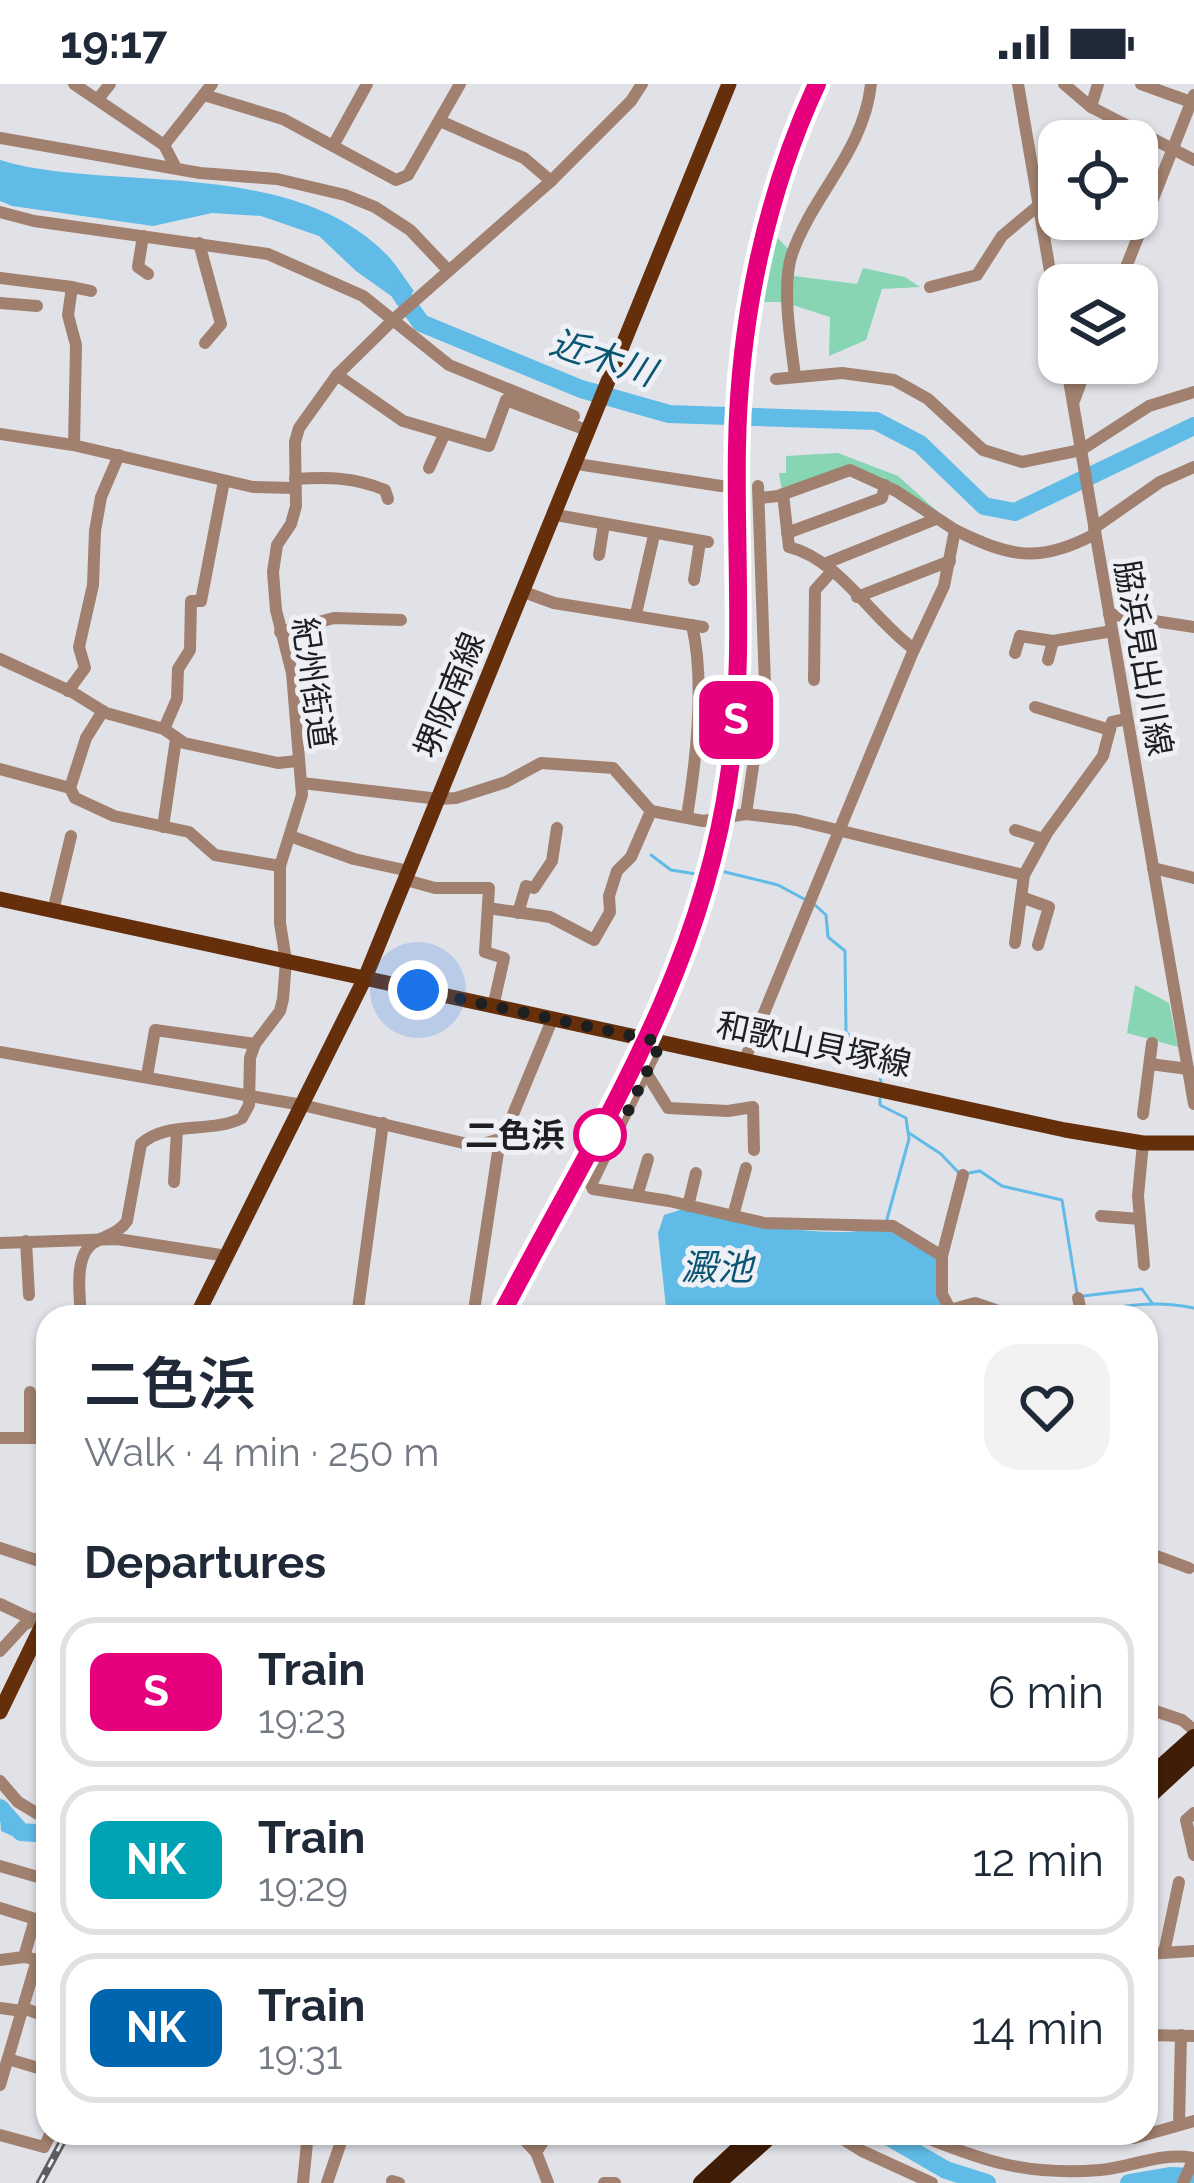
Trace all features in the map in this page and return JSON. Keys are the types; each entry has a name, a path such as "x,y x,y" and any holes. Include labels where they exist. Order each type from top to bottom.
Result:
{"highway":[{"path":"1158,1768 1194,1734"},
{"path":"1158,1788 1194,1755"},
{"path":"700,2183 742,2145"},
{"path":"718,2183 761,2145"}],"main road":[{"name":"堺阪南線","path":"202,1305 365,978 729,84"},
{"name":"和歌山貝塚線","path":"0,899 1066,1130 1143,1143 1194,1143"},
{"path":"0,1712 36,1628"}],"street":[{"path":"74,84 164,145 176,168"},
{"path":"98,99 110,84"},
{"path":"164,145 208,89 283,119 397,179 409,175 460,84"},
{"name":"紀州街道","path":"248,1097 255,1044 280,1011 286,962 280,866 299,813 302,783 292,673 280,632 273,572 278,545 296,506 299,428 337,375 551,181 631,101 642,84"},
{"path":"795,376 788,312 790,256 860,133 871,84"},
{"path":"1018,84 1038,199"},
{"path":"1064,84 1091,106 1194,160"},
{"path":"1091,106 1099,84"},
{"path":"1127,264 1192,99 1141,84"},
{"path":"334,144 362,86"},
{"path":"440,121 524,158 551,181"},
{"path":"0,138 176,168 277,179 345,195 375,207 410,230 446,272"},
{"path":"930,287 977,275 1002,236 1038,206"},
{"path":"0,212 34,221 268,254 363,296 449,365 574,416"},
{"path":"143,236 138,267 148,274"},
{"path":"199,243 221,324 205,343"},
{"path":"0,278 91,292"},
{"path":"73,286 68,315 76,345 74,445"},
{"path":"0,303 37,307"},
{"path":"776,379 842,373 894,380 928,399 983,450 1022,462 1081,450 1149,406 1194,392"},
{"path":"337,375 404,421 489,446 506,400 591,426"},
{"name":"脇浜見出川線","path":"1069,384 1194,1104"},
{"path":"1072,404 1080,384"},
{"path":"0,434 74,445 253,487 336,476 385,490 388,499"},
{"path":"429,468 444,435"},
{"path":"68,691 86,668 79,647 93,584 100,497 119,455"},
{"path":"577,464 721,486"},
{"path":"746,814 765,685 759,492 783,494 847,470 886,485 936,519 997,550 1031,555 1058,551 1160,482 1194,466"},
{"path":"164,729 177,699 178,669 190,650 190,601 201,602 224,481"},
{"path":"787,533 882,498 886,485"},
{"path":"783,494 789,547 806,551 828,568 914,649"},
{"path":"904,532 906,498"},
{"path":"556,515 704,542 694,580"},
{"path":"814,680 815,590 828,568 936,519"},
{"path":"599,555 604,524"},
{"path":"745,1059 944,586 955,530"},
{"path":"637,614 654,535"},
{"path":"857,597 950,561"},
{"path":"524,592 554,603 698,626 694,758 686,816"},
{"path":"1109,614 1194,627"},
{"path":"280,632 334,618 401,620"},
{"path":"1016,653 1020,635 1053,640 1112,631"},
{"path":"1048,660 1053,640"},
{"path":"0,659 103,711 164,729 176,739 247,758 297,761"},
{"path":"1040,705 1110,730"},
{"path":"103,711 86,738 70,788 75,798 114,816 189,832 214,855 280,866"},
{"path":"1015,943 1024,875 1043,838 1103,756 1112,722 1127,719"},
{"path":"163,827 176,739"},
{"path":"302,783 439,799 483,790 553,761 613,767 640,804 651,811 721,820 746,814 796,820 1024,875"},
{"path":"0,769 70,788"},
{"path":"488,908 550,917 593,940 610,912 609,896 617,872 631,857 651,811"},
{"path":"518,913 526,886 534,888 552,861 557,828"},
{"path":"1015,830 1043,838"},
{"path":"53,911 71,836"},
{"path":"290,836 435,888 489,888 485,952 504,958 493,1007"},
{"path":"1153,868 1194,878"},
{"path":"1021,897 1049,908 1038,945"},
{"path":"474,1305 500,1139 552,1020"},
{"path":"147,1076 155,1030 255,1044"},
{"path":"661,1042 592,1189 786,1225 893,1226 942,1256"},
{"path":"1143,1114 1152,1042"},
{"path":"0,1052 302,1106 476,1146 500,1139"},
{"path":"1150,1064 1188,1069"},
{"path":"647,1074 668,1108 728,1111 753,1107 754,1150"},
{"path":"81,1305 82,1261 87,1248 122,1229 127,1221 141,1144 151,1135 233,1122 248,1112 248,1097"},
{"path":"359,1305 383,1123"},
{"path":"174,1182 178,1130"},
{"path":"1143,1143 1140,1219 1144,1265"},
{"path":"637,1196 648,1160"},
{"path":"733,1216 746,1168"},
{"path":"688,1206 696,1173"},
{"path":"947,1305 942,1294 942,1256 963,1175"},
{"path":"1100,1216 1140,1219"},
{"path":"0,1243 101,1239 227,1256"},
{"path":"26,1241 29,1295"},
{"path":"1078,1298 1080,1305"},
{"path":"30,1392 31,1438"},
{"path":"0,1438 36,1438"},
{"path":"0,1548 36,1560"},
{"path":"1158,1556 1189,1568"},
{"path":"0,1604 36,1615"},
{"path":"0,1652 36,1619"},
{"path":"1158,1712 1182,1720 1194,1734"},
{"path":"0,1781 18,1802 36,1813"},
{"path":"1194,1813 1186,1820 1194,1855"},
{"path":"0,1866 36,1876"},
{"path":"1164,1953 1179,1882"},
{"path":"0,1908 36,1919"},
{"path":"1158,1953 1194,1952"},
{"path":"0,1960 36,1960 0,2085"},
{"path":"0,2008 36,2014"},
{"path":"1179,2126 1187,2036"},
{"path":"5,2056 36,2067"},
{"path":"1158,2130 1194,2121"},
{"path":"0,2135 36,2145"},
{"path":"307,2145 303,2181 324,2183 339,2145"},
{"path":"529,2145 548,2183"},
{"path":"536,2152 541,2145"},
{"path":"852,2145 932,2183"},
{"path":"944,2145 1010,2168 1102,2170 1145,2159 1194,2158 1183,2183"},
{"path":"604,2183 615,2183"}],"green space":[{"path":"771,231 795,256 794,276 857,284 863,268 905,277 920,287 882,289 866,340 829,356 830,317 783,302 761,302"},
{"path":"838,453 898,476 937,511 936,517 856,470 782,492 779,473 786,473 786,456"},
{"path":"1135,985 1169,1003 1178,1047 1127,1033"}],"water":[{"path":"0,160 54,171 219,185 292,200 358,231 390,258 414,291 401,303 356,271 319,236 261,216 212,213 153,226 12,206 0,201"},
{"name":"澱池","path":"683,1209 804,1231 884,1227 940,1261 948,1305 666,1305 658,1233 664,1215"},
{"path":"0,1814 23,1828 36,1829 36,1840 19,1839 1,1831"}],"waterway":[{"name":"近木川","path":"400,293 421,323 581,389 669,414 876,421 920,444 984,506 1015,512 1194,426"},
{"path":"651,855 671,870 696,874"},
{"path":"725,872 778,885 806,900"},
{"path":"815,905 826,915 828,937 845,951 846,1032 878,1065 881,1082"},
{"path":"880,1099 880,1105 906,1118 909,1139 887,1219"},
{"path":"909,1133 959,1173"},
{"path":"969,1173 980,1171 1002,1186 1062,1200 1077,1293"},
{"path":"1083,1296 1142,1289 1152,1303"},
{"path":"1139,1305 1194,1308"},
{"path":"0,1808 21,1832 36,1833"},
{"path":"903,2145 946,2170 987,2183"},
{"path":"1129,2183 1194,2177"}],"railway":[{"path":"506,1305 638,1055 694,920 715,849 737,693 737,447 743,354 770,215 817,84"},
{"path":"40,2183 61,2145"}],"train":[{"name":"S","path":"507,1305 649,1040 704,895 729,777 736,717 737,448 746,329 770,215 817,84"}],"place":[{"name":"二色浜","path":"600,1135"}],"route":[{"path":"418,990 661,1042 619,1130 600,1135"}]}
